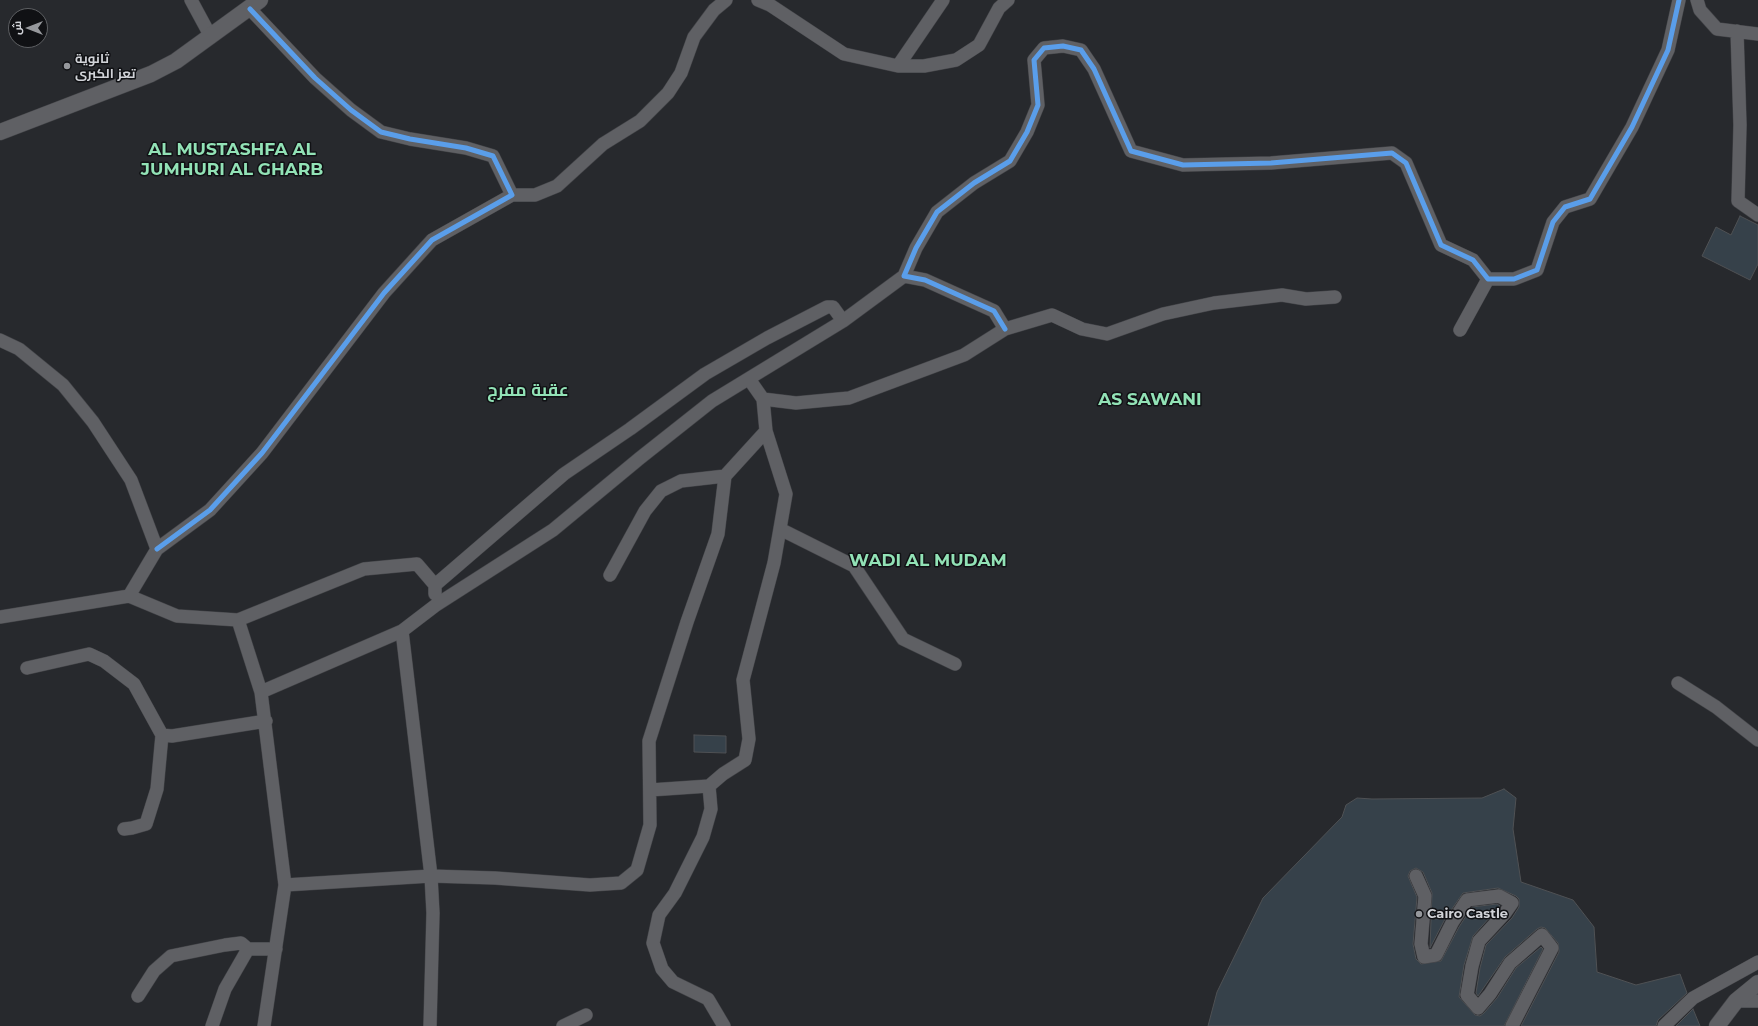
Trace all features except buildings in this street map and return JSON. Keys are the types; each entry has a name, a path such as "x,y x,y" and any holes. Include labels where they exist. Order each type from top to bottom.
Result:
{"street":[{"path":"191,0 210,37"},
{"path":"130,596 157,549 210,510 262,453 384,293 432,240 512,195 536,195 558,186 603,144 640,121 668,93 681,73 694,37 714,10 726,0"},
{"path":"758,0 770,5 844,54 898,66 924,66 956,60 979,45 999,8 1008,0"},
{"path":"898,66 943,0"},
{"path":"1488,279 1514,279 1537,270 1553,222 1565,207 1590,199 1632,127 1668,50 1678,0"},
{"path":"1697,0 1700,10 1717,29 1758,34"},
{"path":"0,132 151,74 176,61 255,4 315,78 351,110 381,132 410,139 466,148 493,156 512,195"},
{"path":"1737,31 1740,125 1738,201 1758,215"},
{"path":"261,692 402,631 436,605 553,530 712,401 843,321 904,276 916,248 936,212 974,183 1010,161 1027,132 1038,105 1034,60 1044,48 1063,46 1081,50 1094,69 1131,151 1183,165 1271,163 1392,154 1406,163 1441,245 1473,260 1488,279"},
{"path":"904,276 925,280 994,311 1005,329"},
{"path":"1460,330 1488,279"},
{"path":"763,399 796,403 849,398 964,355 1005,329 1052,315 1082,329 1107,334 1163,314 1214,303 1282,295 1306,299 1335,297"},
{"path":"435,585 564,474 630,429 705,374 767,338 827,307 833,307 843,321"},
{"path":"0,340 19,349 63,385 93,422 131,480 157,549"},
{"path":"650,790 709,786 723,774 744,760 749,739 743,680 774,563 786,494 766,431 763,399 750,379"},
{"path":"285,885 431,876 495,878 590,885 621,883 637,870 650,825 649,741 718,534 725,476 766,431"},
{"path":"610,575 645,511 661,491 682,481 725,476"},
{"path":"780,529 854,566 903,639 955,664"},
{"path":"0,617 130,596 177,616 238,620 364,569 417,564 435,585 436,605"},
{"path":"238,620 261,692 266,721 285,885 264,1026"},
{"path":"402,631 431,876 433,913 430,1026"},
{"path":"26,668 89,654 104,661 134,684 162,736 157,789 146,824 124,829"},
{"path":"1678,683 1716,707 1758,740"},
{"path":"162,736 172,736 266,721"},
{"path":"709,786 711,808 703,837 675,893 659,916 653,943 662,969 673,982 708,999 724,1026"},
{"path":"1416,876 1425,896 1421,944 1424,957 1436,955 1452,923 1467,900 1499,896 1512,903 1505,913 1479,941 1472,966 1467,995 1478,1008 1490,994 1510,963 1542,935 1552,948 1512,1026"},
{"path":"138,996 154,971 171,956 240,943 248,949 276,949"},
{"path":"212,1026 225,989 248,949"},
{"path":"1664,1026 1693,998 1758,962"},
{"path":"1717,1026 1736,1001 1758,984"},
{"path":"1736,1001 1758,1001"},
{"path":"563,1026 586,1015"}],"cycle path":[{"path":"1005,329 994,311 925,280 904,276 916,248 937,212 974,183 1010,161 1027,132 1038,105 1034,60 1044,48 1063,46 1081,50 1094,69 1131,151 1183,165 1271,163 1392,153 1406,163 1441,245 1473,260 1488,279 1514,279 1537,270 1553,222 1565,207 1590,199 1632,127 1668,50 1679,0"},
{"path":"157,549 210,510 262,453 384,293 432,240 512,195 493,156 466,148 410,139 381,132 351,110 315,78 250,9"}],"place":[{"name":"ثانوية تعز الكبرى","path":"67,66"},
{"name":"Cairo Castle","path":"1419,914"}],"district":[{"name":"AL MUSTASHFA AL JUMHURI AL GHARB","path":"232,160"},
{"name":"عقبة مفرج","path":"528,391"},
{"name":"AS SAWANI","path":"1150,400"},
{"name":"WADI AL MUDAM","path":"928,561"}]}
